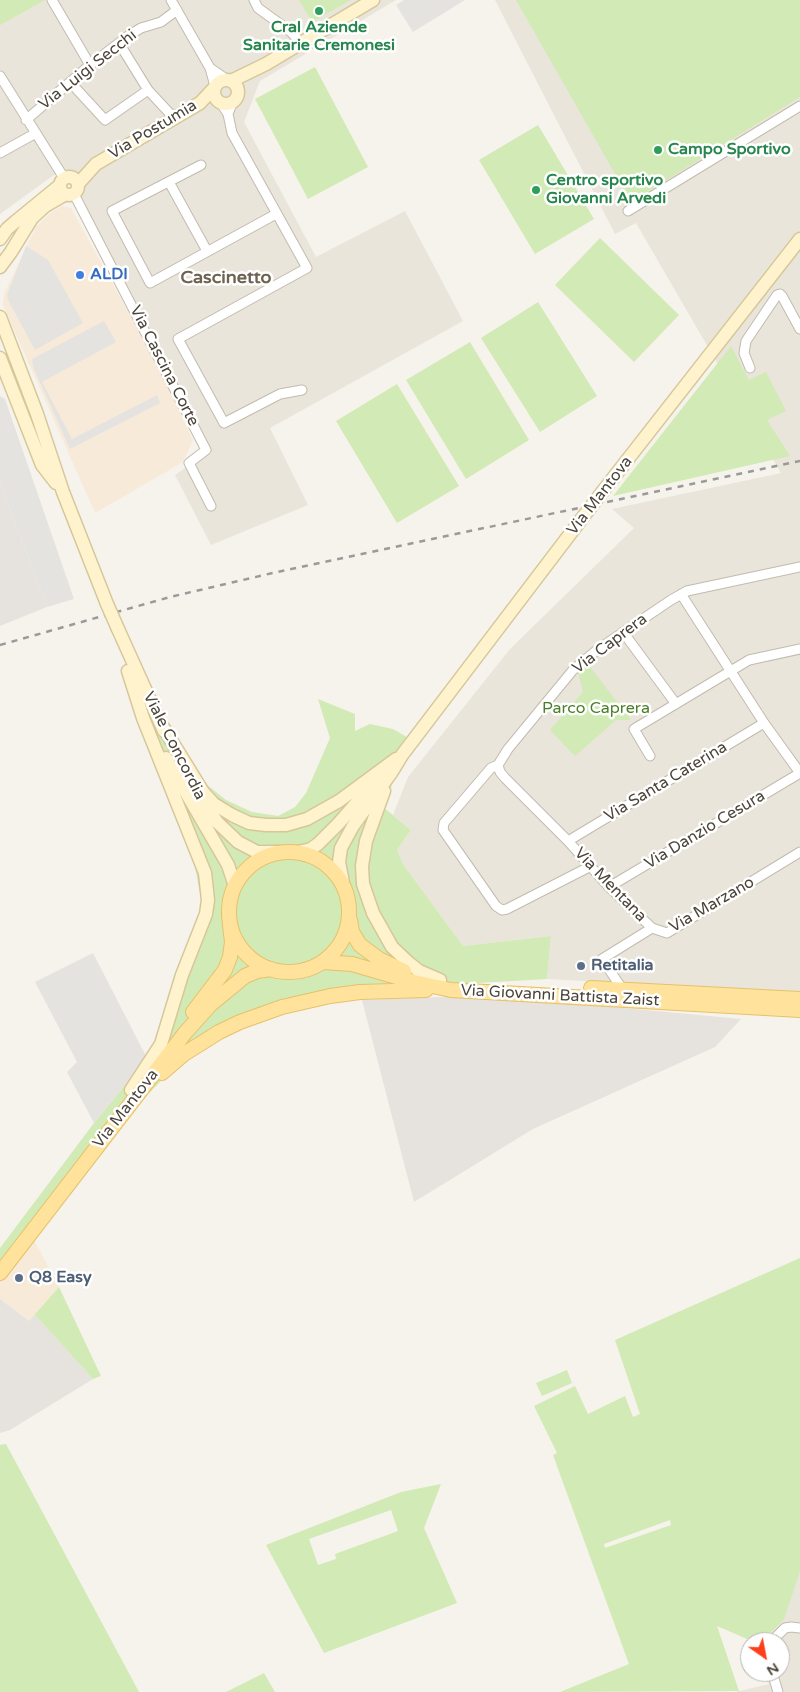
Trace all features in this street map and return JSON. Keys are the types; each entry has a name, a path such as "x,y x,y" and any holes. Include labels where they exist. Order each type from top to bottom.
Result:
{"main road":[{"name":"Via Postumia","path":"0,239 15,222 111,155 200,104 225,94 266,64 373,0"},
{"name":"Via Postumia","path":"0,267 12,252 32,218 68,186"},
{"name":"Via Mantova","path":"395,763 602,492 800,239"},
{"name":"Viale Concordia","path":"0,317 37,414 62,492 107,604 176,758 207,809 227,833 252,850 258,852 279,852"},
{"name":"Viale Concordia","path":"0,358 42,464 62,492"},
{"name":"Viale Concordia","path":"118,629 128,671 165,756 228,865 235,886"},
{"path":"128,671 143,718 205,873 208,900 206,914 182,975 160,1044 133,1094"},
{"path":"161,724 204,792 214,804 249,823 286,825 307,819 339,801 395,763"},
{"path":"298,852 311,849 318,844 395,763"},
{"path":"343,883 324,862 312,855 298,852 279,852 265,856 242,874 235,886 229,905 230,925 234,937 249,957 259,964 281,972 302,971 323,962 333,954 341,944 350,920 349,901 339,862 341,848 353,826 395,763"},
{"path":"395,763 380,799 366,841 362,866 363,884 373,913 392,947 419,971 440,980"},
{"name":"Via Giovanni Battista Zaist","path":"350,920 352,932 356,939 371,954 406,972 440,980 800,999"},
{"name":"Via Mantova","path":"0,1273 225,970 230,957 232,942 230,925"},
{"name":"Via Giovanni Battista Zaist","path":"323,962 352,964 450,990 800,1010"},
{"name":"Via Mantova","path":"0,1258 133,1094 211,1004 245,976 257,971 271,969"},
{"path":"133,1094 200,1044 240,1022 260,1014 305,1001 350,993 450,990"}],"street":[{"path":"52,0 90,65"},
{"path":"171,0 225,94 232,133 307,268 178,339 224,422 280,394 302,390"},
{"path":"254,0 258,8 291,32 301,43"},
{"name":"Via Luigi Secchi","path":"26,120 90,65 119,43 141,28 161,22 177,10"},
{"path":"119,43 148,90 174,118"},
{"path":"0,76 68,186"},
{"path":"70,82 105,120 148,90"},
{"path":"628,211 800,106"},
{"path":"0,153 36,133"},
{"path":"201,165 112,211 150,283 276,214"},
{"path":"169,182 207,251"},
{"name":"Via Cascina Corte","path":"68,186 206,450 189,463 211,506"},
{"path":"750,368 744,353 746,341 777,295 780,294 782,296 800,328"},
{"name":"Via Caprera","path":"591,866 502,910 496,906 443,830 444,823 491,768 498,765 508,749 564,680 585,659 687,591 800,567"},
{"path":"680,594 764,723 800,773"},
{"path":"623,632 676,704"},
{"path":"650,756 634,729 730,671 757,658 800,649"},
{"name":"Via Santa Caterina","path":"568,841 764,723"},
{"path":"498,765 500,772 505,778 568,841"},
{"name":"Via Danzio Cesura","path":"609,887 800,773"},
{"name":"Via Mentana","path":"568,841 609,887 652,928"},
{"name":"Via Marzano","path":"623,990 602,959 652,928 667,933 800,852"},
{"path":"770,998 800,995"},
{"path":"782,1632 786,1628 800,1628"}],"shaded area":[{"path":"0,0 396,0 260,81 244,122 316,257 405,211 463,321 270,428 308,505 211,545 175,475 211,450 131,302 82,198 72,172 54,175 0,214"},
{"path":"404,0 465,0 413,32 396,5"},
{"path":"495,0 800,0 800,992 547,979 551,936 463,946 403,864 397,850 411,830 393,815 408,777 510,649 634,528 612,509 781,473 636,223 615,234"},
{"path":"62,206 71,208 159,368 193,440 183,462 95,513 3,305 4,294 36,227 49,214"},
{"path":"26,246 48,260 83,323 35,350 7,295"},
{"path":"104,321 116,342 42,382 72,439 157,395 160,403 70,449 33,367 32,359"},
{"path":"0,396 5,399 74,599 47,607 0,483"},
{"path":"0,483 47,607 0,626"},
{"path":"93,953 147,1058 94,1123 67,1072 77,1062 35,982"},
{"path":"467,996 550,1001 741,1019 715,1047 533,1129 414,1202 362,1000"},
{"path":"33,1238 59,1287 29,1321 0,1299 0,1281"},
{"path":"0,1299 29,1321 35,1315 93,1379 10,1430 0,1433"},
{"path":"800,1572 800,1692 736,1692 769,1684 768,1682 790,1682 790,1632 771,1632 784,1620"}],"green space":[{"path":"0,0 45,0 0,25"},
{"name":"Cral Aziende Sanitarie Cremonesi","path":"299,0 351,0 312,22"},
{"name":"Campo Sportivo","path":"516,0 800,0 800,97 631,202"},
{"path":"315,67 368,167 308,199 255,99"},
{"name":"Centro sportivo Giovanni Arvedi","path":"538,125 594,219 535,254 479,160"},
{"path":"600,238 679,315 634,362 555,285"},
{"path":"538,302 597,396 540,432 481,338"},
{"path":"470,342 529,440 466,479 406,380"},
{"path":"731,346 749,380 766,372 786,411 767,420 790,456 613,496"},
{"path":"397,384 459,486 397,523 336,421"},
{"name":"Parco Caprera","path":"587,663 631,720 616,720 575,756 550,730 583,692 578,673"},
{"path":"318,699 355,714 355,731 370,724 393,729 417,743 396,775 383,807 411,830 397,850 403,864 463,946 551,936 547,979 338,991 216,1031 173,1069 139,1103 0,1281 0,1248 94,1123 147,1058 157,1039 202,905 193,856 149,725 155,723 188,760 206,784 226,800 252,812 278,816 295,807 306,793 330,738"},
{"path":"800,1258 800,1572 784,1620 771,1632 740,1632 740,1636 717,1626 739,1691 560,1692 629,1664 553,1455 557,1453 534,1406 575,1386 588,1414 625,1396 633,1417 640,1414 615,1340","holes":["670,1520 671,1525 605,1548 604,1544"]},
{"path":"59,1287 101,1376 93,1379 35,1315 29,1321"},
{"path":"567,1370 572,1383 542,1396 536,1383"},
{"path":"6,1444 139,1692 0,1692 0,1445"},
{"path":"441,1484 424,1528 457,1603 324,1653 266,1545 401,1492","holes":["391,1510 398,1531 335,1554 336,1559 318,1565 309,1539"]},
{"path":"264,1673 275,1692 226,1692"}],"railway":[{"path":"0,645 170,597 277,572 800,461"}],"place":[{"name":"Cral Aziende Sanitarie Cremonesi","path":"319,11"},
{"name":"Campo Sportivo","path":"658,150"},
{"name":"Centro sportivo Giovanni Arvedi","path":"536,190"},
{"name":"ALDI","path":"80,275"},
{"name":"Retitalia","path":"581,966"},
{"name":"Q8 Easy","path":"19,1278"}],"district":[{"name":"Cascinetto","path":"226,278"}]}
